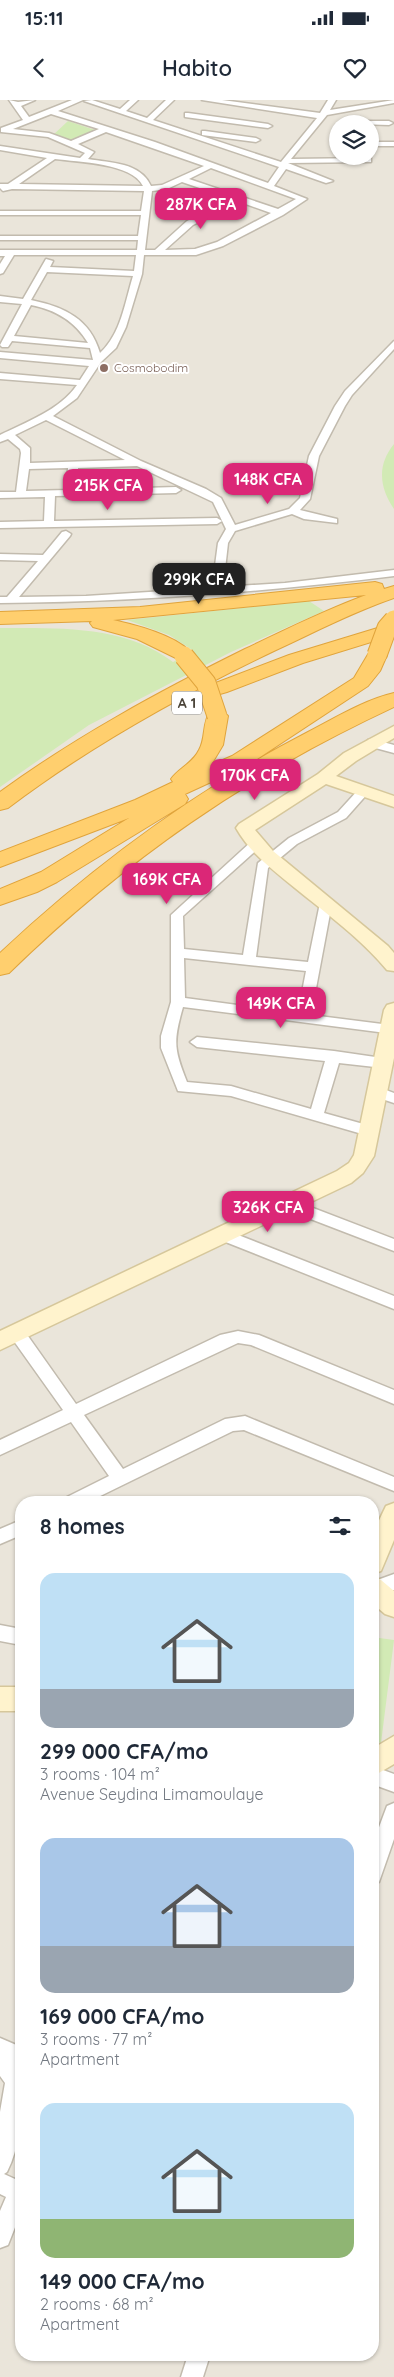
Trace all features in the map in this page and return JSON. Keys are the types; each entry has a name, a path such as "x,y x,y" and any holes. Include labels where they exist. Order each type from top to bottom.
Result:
{"highway":[{"path":"6,609 90,616 251,602 394,586"},
{"path":"0,803 68,752 166,697 340,612 394,592"},
{"path":"0,860 121,813 186,791 213,744 217,731 217,716 213,694 200,672 184,656 165,643 119,626 6,609"},
{"path":"235,763 361,682 370,671 387,628 394,620"},
{"name":"A 1","path":"0,816 69,767 158,716 209,693 296,659 394,629"},
{"path":"0,898 29,888 50,877 186,791 235,763 290,734 394,686"},
{"path":"0,967 34,933 85,890 190,810 273,759 394,699"},
{"path":"121,813 143,803 200,767"}],"street":[{"path":"27,120 15,103 31,100"},
{"path":"2,130 79,100"},
{"path":"62,123 88,100 329,181"},
{"path":"121,112 134,100"},
{"path":"148,121 170,100"},
{"path":"171,129 206,100 322,114 394,101"},
{"path":"255,107 260,100"},
{"path":"270,186 280,173 283,164 322,114 329,100"},
{"path":"361,107 363,115"},
{"path":"245,154 281,110"},
{"path":"50,111 106,129 268,126"},
{"path":"379,123 389,123"},
{"path":"40,144 56,129"},
{"path":"0,148 40,144 72,144 106,129"},
{"path":"171,129 256,140"},
{"path":"0,253 186,253 204,250 220,244 303,199 212,165 171,129"},
{"path":"2,130 40,144 54,156 132,170 146,181 148,189 138,274 122,327 111,348 97,362 74,396 46,416 5,437"},
{"path":"72,144 90,152 83,160"},
{"path":"379,144 394,144"},
{"path":"0,194 4,187 54,156"},
{"path":"283,164 329,160"},
{"path":"4,187 148,189 164,187 212,165"},
{"path":"182,179 280,213"},
{"path":"156,253 190,223 239,199"},
{"path":"1,214 145,213"},
{"path":"0,238 142,238"},
{"path":"0,271 11,253"},
{"path":"53,253 5,341 0,354 97,362"},
{"path":"44,269 138,274"},
{"path":"0,299 27,302 64,314 78,322 89,333 95,346 97,362"},
{"path":"5,341 95,346"},
{"path":"231,529 293,511 305,499 314,456 340,406 348,393 394,344"},
{"path":"0,376 84,383"},
{"path":"46,416 138,462 202,490 216,500 229,520 231,529 224,543 217,590"},
{"path":"5,437 25,448 21,495"},
{"path":"24,466 73,466 138,462"},
{"path":"72,494 73,466"},
{"path":"0,495 176,490"},
{"path":"49,524 50,494"},
{"path":"293,511 304,516 333,521"},
{"path":"0,525 216,522"},
{"path":"6,609 30,575 48,558 66,534"},
{"path":"0,557 48,558"},
{"path":"6,609 86,599 285,586 394,573"},
{"path":"394,730 350,757 324,778 245,828 246,834 270,858 371,939 394,965"},
{"path":"372,743 394,749"},
{"path":"324,778 394,802"},
{"path":"249,959 262,866 293,841 342,815 363,792"},
{"path":"256,844 177,915 178,1002 168,1036 168,1048 183,1087 231,1091 369,1131"},
{"path":"304,1018 326,903"},
{"path":"177,953 315,967"},
{"path":"121,1480 73,1412 9,1337 344,1177 356,1168 364,1156 369,1131 386,1095 384,1062 392,1030 178,1002"},
{"path":"197,1042 384,1062"},
{"path":"316,1115 334,1056"},
{"path":"287,1204 394,1245"},
{"path":"224,1235 394,1303"},
{"path":"0,1448 226,1340 238,1338 254,1339 394,1397"},
{"path":"86,1496 231,1424 245,1423 394,1484"},
{"path":"379,1547 394,1513"},
{"path":"0,1537 15,1530"},
{"path":"380,1586 394,1606"},
{"path":"0,1633 15,1636"},
{"path":"0,1699 15,1699"},
{"path":"379,1760 394,1748"},
{"path":"379,1778 394,1782"},
{"path":"379,1855 394,1812"},
{"path":"0,2048 15,2055"},
{"path":"0,2065 11,2070 15,2083 3,2159 0,2165"},
{"path":"0,2237 13,2187"},
{"path":"192,2377 197,2361"}],"shaded area":[{"path":"0,100 394,100 394,2377 0,2377"}],"green space":[{"path":"68,121 98,131 72,143 52,136"},
{"path":"394,444 394,509 385,493 382,476 385,460"},
{"path":"309,601 324,611 231,652 89,725 0,787 0,628 68,629 112,635 134,641 154,650 173,662 194,651 169,635 127,620"},
{"path":"379,1638 394,1640 381,1743 379,1742"}],"place":[{"name":"Cosmobodim","path":"104,368"}]}
